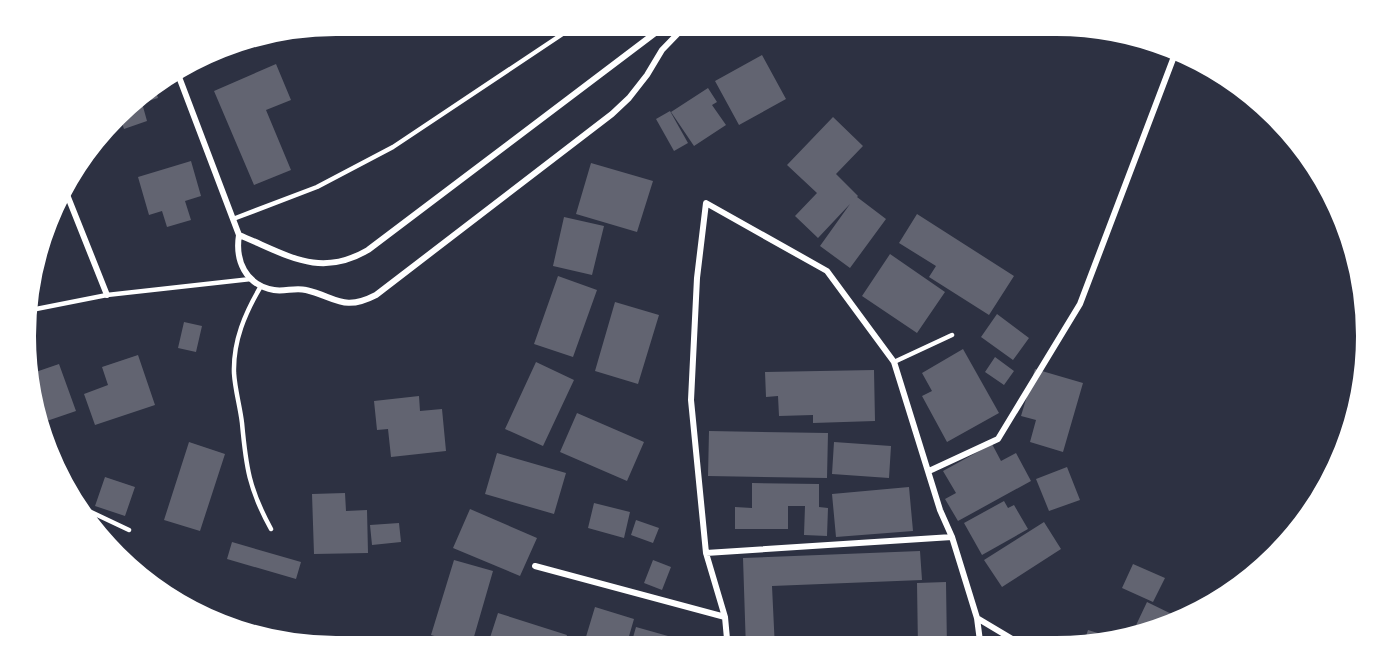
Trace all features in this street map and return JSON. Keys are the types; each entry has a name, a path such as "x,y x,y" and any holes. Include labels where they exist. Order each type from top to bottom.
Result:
{"street":[{"path":"239,234 308,262 340,263 355,258 656,32"},
{"path":"178,76 239,234 238,259 243,270 261,286 273,290 305,289 340,303 353,303 376,296 612,114 629,98 647,75 662,50 679,32"},
{"path":"929,471 998,439 1080,304 1174,56"},
{"path":"67,194 107,295"},
{"path":"727,640 725,617 706,553 691,400 697,278 706,203 827,271 894,362 940,510 952,537 977,618 980,640"},
{"path":"706,553 952,537"},
{"path":"535,566 725,617"},
{"path":"977,618 1015,640"}],"lane":[{"path":"233,219 317,187 393,147 566,32"},
{"path":"33,310 107,295 251,279"},
{"path":"261,286 243,321 237,340 234,372 248,476 258,503 272,529"},
{"path":"894,362 952,335"},
{"path":"86,510 129,530"}],"building":[{"path":"762,55 786,99 739,125 715,81"},
{"path":"276,64 291,100 266,110 291,170 254,185 214,91"},
{"path":"708,88 717,102 712,105 726,125 694,146 671,112"},
{"path":"156,91 158,98 142,103 147,121 124,129 121,121"},
{"path":"670,111 688,143 674,151 656,119"},
{"path":"833,117 863,146 836,174 857,197 886,219 850,268 820,246 850,204 818,238 795,216 817,193 787,165"},
{"path":"191,161 201,196 185,201 191,220 167,227 162,211 149,215 138,177"},
{"path":"591,163 653,181 637,232 576,214"},
{"path":"917,214 1014,276 989,315 929,277 936,266 899,243"},
{"path":"564,217 604,226 592,275 553,266"},
{"path":"890,254 945,292 917,333 862,296"},
{"path":"558,276 597,290 573,357 534,344"},
{"path":"615,302 659,315 638,384 595,371"},
{"path":"997,314 1029,338 1013,360 981,337"},
{"path":"184,322 202,326 196,352 178,348"},
{"path":"963,349 999,413 947,442 922,396 932,391 922,373"},
{"path":"138,355 155,405 95,425 84,394 108,385 102,367"},
{"path":"995,357 1014,371 1004,385 985,372"},
{"path":"536,362 574,380 543,446 505,429"},
{"path":"59,364 76,411 44,422 34,373"},
{"path":"1035,369 1083,383 1063,452 1030,442 1036,420 1021,416"},
{"path":"874,370 875,421 813,423 813,415 779,416 778,396 766,397 765,372"},
{"path":"419,396 420,411 442,409 446,451 391,457 388,429 377,430 374,401"},
{"path":"577,413 644,442 627,481 560,452"},
{"path":"709,431 828,433 827,478 708,476"},
{"path":"189,442 225,454 200,531 164,520"},
{"path":"834,442 891,446 889,478 832,474"},
{"path":"992,444 1001,461 1016,453 1031,481 958,521 945,499 956,493 943,471"},
{"path":"497,453 566,473 554,514 485,494"},
{"path":"1067,467 1080,500 1049,511 1036,479"},
{"path":"105,477 135,487 125,516 95,506"},
{"path":"752,483 819,484 819,507 828,508 827,536 804,535 805,506 788,506 788,529 735,529 735,507 752,508"},
{"path":"909,487 913,531 836,537 832,494"},
{"path":"345,493 346,511 367,510 368,553 314,554 312,494"},
{"path":"1004,501 1008,508 1014,505 1028,529 982,555 964,523"},
{"path":"594,503 630,512 624,538 588,528"},
{"path":"470,509 537,538 520,576 453,548"},
{"path":"636,520 659,528 653,543 631,535"},
{"path":"1044,522 1061,549 1002,587 984,560"},
{"path":"399,523 401,542 372,545 370,525"},
{"path":"232,542 301,562 296,579 227,559"},
{"path":"920,551 922,580 772,586 775,640 746,640 743,558"},
{"path":"454,560 493,571 473,640 448,640 431,635"},
{"path":"653,560 671,567 662,590 644,583"},
{"path":"1133,564 1165,578 1153,602 1122,588"},
{"path":"946,582 947,640 918,640 917,583"},
{"path":"1147,602 1176,616 1154,624 1134,630"},
{"path":"595,607 634,619 628,640 585,640"},
{"path":"498,613 567,635 565,640 489,640"},
{"path":"636,627 668,636 667,640 632,640"},
{"path":"1088,630 1108,636 1096,638 1085,639"}]}
